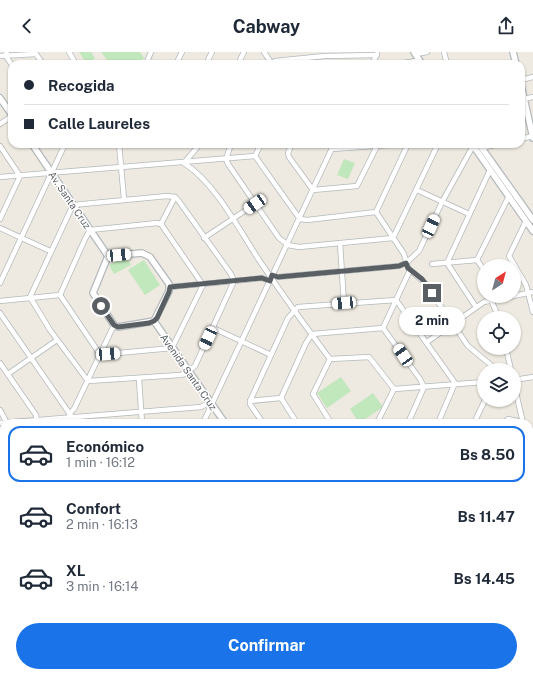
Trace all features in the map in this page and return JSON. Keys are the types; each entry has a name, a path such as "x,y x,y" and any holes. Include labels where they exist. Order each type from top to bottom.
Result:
{"street":[{"path":"415,53 427,52"},
{"path":"4,54 37,53"},
{"path":"289,60 325,54 377,53"},
{"path":"0,98 8,109"},
{"path":"525,103 533,137"},
{"path":"0,146 20,176"},
{"name":"Av. Santa Cruz","path":"35,148 108,256"},
{"path":"0,283 64,148"},
{"path":"120,148 124,199"},
{"path":"184,163 197,148"},
{"path":"226,159 230,148"},
{"path":"255,156 259,148"},
{"path":"290,148 288,153 289,157 313,190"},
{"path":"205,419 288,245 332,148"},
{"path":"313,190 357,186 375,148"},
{"path":"376,212 406,148"},
{"path":"393,238 436,148"},
{"path":"170,287 342,272 399,266 406,263 419,251 442,202 475,148"},
{"path":"479,148 490,170 533,231"},
{"path":"479,148 533,220"},
{"path":"0,178 255,156"},
{"path":"255,156 300,219 307,220 376,212"},
{"path":"226,159 279,238 288,245 299,247 393,238"},
{"path":"184,163 202,177 271,278 330,359"},
{"path":"447,263 468,214 490,170"},
{"path":"0,219 20,176"},
{"path":"417,190 468,214"},
{"path":"478,259 509,196"},
{"path":"30,297 50,251 73,205 124,199 175,197"},
{"path":"161,224 175,197"},
{"path":"88,381 139,379 180,375 189,372 195,366 213,328 234,281 231,274 175,197"},
{"path":"204,238 255,204"},
{"path":"376,212 404,254 406,263 410,270 425,283 474,351 489,363"},
{"path":"526,221 509,256 531,293 533,312"},
{"path":"60,294 90,230 161,224"},
{"path":"161,224 203,285"},
{"path":"0,228 50,251"},
{"path":"340,243 344,303"},
{"path":"146,254 150,256 170,287 169,292 154,321 118,327 114,325 93,293 108,256 146,254"},
{"path":"432,264 477,260"},
{"path":"447,263 476,307"},
{"path":"383,328 410,270"},
{"path":"101,353 172,348 203,285"},
{"path":"521,294 531,293"},
{"path":"0,301 60,294"},
{"path":"60,294 101,353"},
{"path":"30,297 57,340 88,381"},
{"path":"260,419 250,404 250,401 288,318 295,309 302,306 396,300"},
{"path":"396,300 455,383"},
{"path":"427,342 476,307 485,303"},
{"path":"0,313 72,419"},
{"name":"Avenida Santa Cruz","path":"154,321 222,419"},
{"path":"72,419 74,409 114,325"},
{"path":"213,328 271,354"},
{"path":"312,334 383,328"},
{"path":"383,328 424,387"},
{"path":"281,398 312,334"},
{"path":"8,374 57,340"},
{"path":"330,359 369,357 394,390"},
{"path":"329,419 313,394 330,359"},
{"path":"0,363 36,415 37,419"},
{"path":"521,379 533,377"},
{"path":"139,379 142,419"},
{"path":"394,390 455,383 477,382"},
{"path":"440,419 455,383"},
{"path":"410,419 424,387"},
{"path":"379,419 394,390"},
{"path":"250,401 281,398"},
{"path":"281,398 294,419"},
{"path":"72,419 201,407 211,404"},
{"path":"476,419 482,407"},
{"path":"519,407 522,419"},
{"path":"0,410 5,419"}],"green space":[{"path":"79,52 91,52 95,58 92,60 84,60"},
{"path":"101,52 140,52 144,58 141,60 107,60"},
{"path":"344,159 355,163 348,179 337,175"},
{"path":"126,256 131,265 114,274 109,265"},
{"path":"144,260 160,285 145,295 128,270"},
{"path":"341,377 351,391 327,408 317,393"},
{"path":"373,393 383,407 365,419 356,419 350,409"}],"route":[{"path":"101,306 114,325 118,327 149,323 157,318 170,287 203,285 262,278 270,281 272,275 278,277 399,266 406,263 408,268 422,279 432,293"}]}
